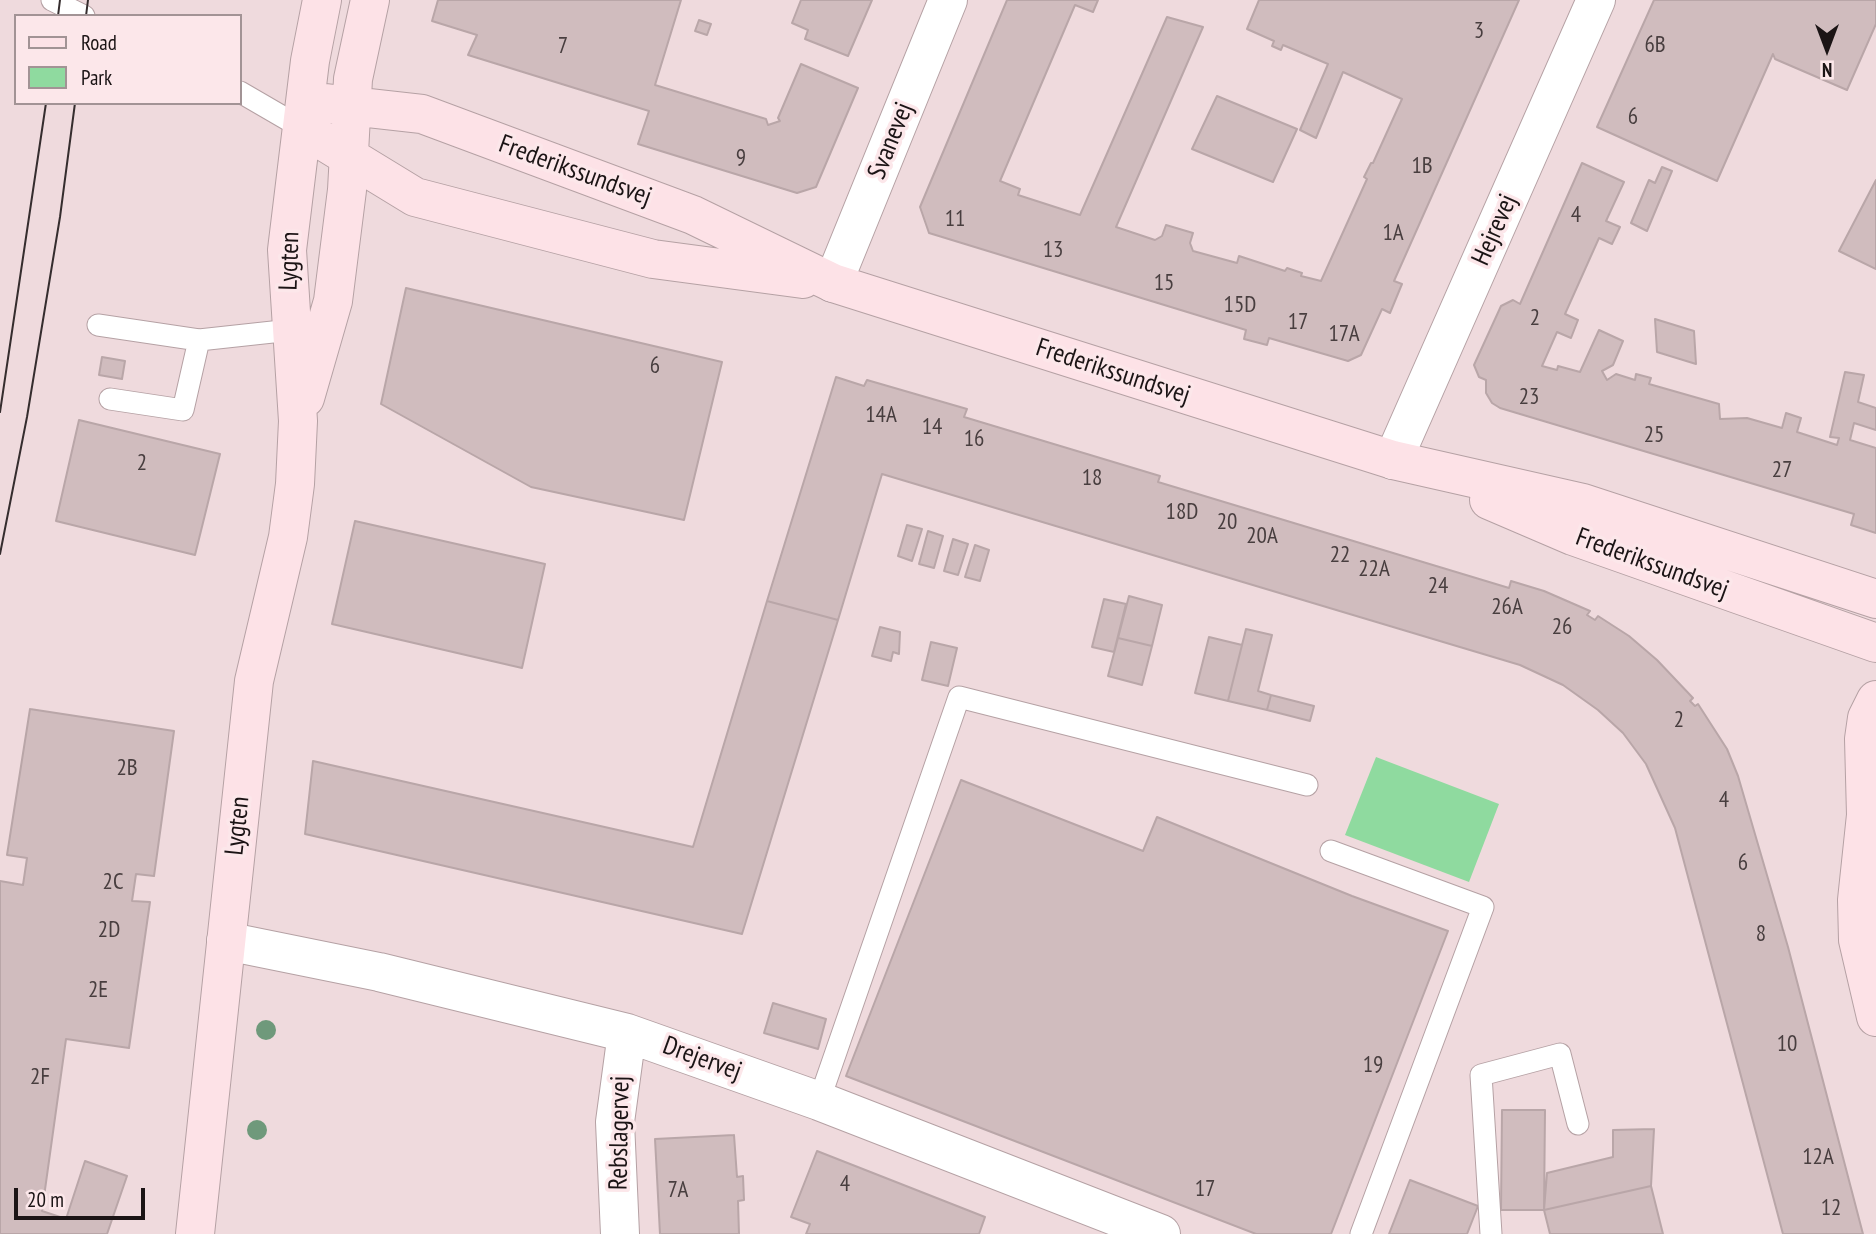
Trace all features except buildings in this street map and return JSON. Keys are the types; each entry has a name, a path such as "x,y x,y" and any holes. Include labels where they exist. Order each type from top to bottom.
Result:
{"street":[{"name":"Lygten","path":"195,1234 254,681 288,537 298,421 287,250 310,61 322,0"},
{"name":"Lygten","path":"298,421 333,301 348,174 352,93 370,0"},
{"name":"Svanevej","path":"833,283 948,0"},
{"name":"Hejrevej","path":"1393,460 1596,0"},
{"name":"Frederikssundsvej","path":"833,283 653,259 415,197 348,174 304,115 352,93 431,118 693,215 833,283 1393,460 1583,503 1876,599"},
{"name":"Frederikssundsvej","path":"1393,460 1573,536 1876,643"},
{"path":"1876,700 1867,718 1864,739 1871,811 1857,886 1858,940 1876,1017"},
{"name":"Drejervej","path":"226,941 379,972 627,1033 819,1101 1161,1234"},
{"name":"Rebslagervej","path":"621,1234 615,1122 627,1033"}],"lane":[{"path":"52,0 80,14"},
{"path":"243,93 304,115"},
{"path":"97,325 199,340 291,330"},
{"path":"110,399 183,410 199,340"},
{"path":"819,1101 959,697 1307,785"},
{"path":"1331,851 1483,907 1362,1234"},
{"path":"1491,1234 1481,1075 1560,1054 1578,1124"}],"green space":[{"path":"1376,757 1499,804 1469,882 1345,835"}],"tram line":[{"path":"58,14 60,0"},
{"path":"86,14 88,0"},
{"path":"0,412 46,105"},
{"path":"0,554 27,417 60,217 75,105"}]}
